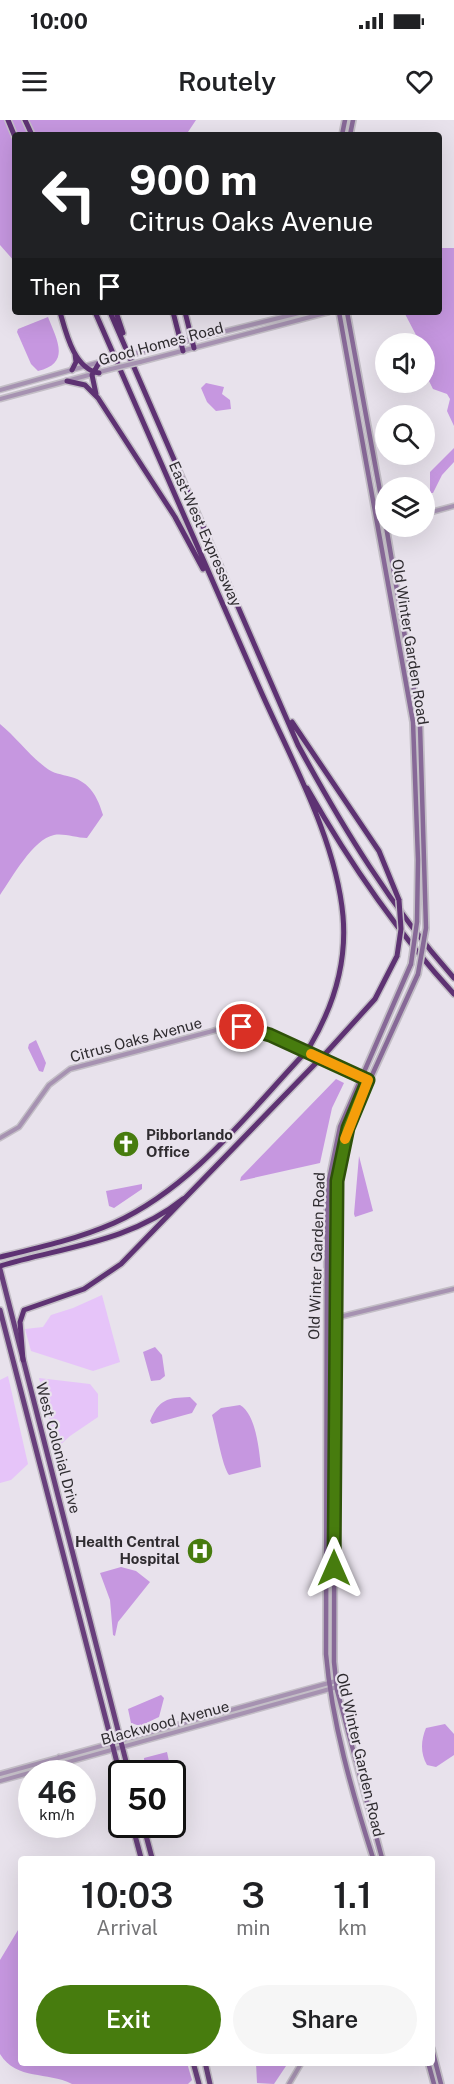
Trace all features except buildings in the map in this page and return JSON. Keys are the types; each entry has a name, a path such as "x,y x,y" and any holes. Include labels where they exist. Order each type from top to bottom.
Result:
{"highway":[{"path":"61,315 75,353 84,367 94,373"},
{"name":"East-West Expressway","path":"96,315 294,765"},
{"name":"East-West Expressway","path":"111,315 276,692"},
{"path":"117,315 137,371"},
{"path":"174,315 183,351"},
{"path":"186,315 194,348"},
{"path":"72,370 76,362 75,353"},
{"path":"99,363 92,385 98,398 170,508 204,571 210,577"},
{"path":"67,381 85,386 98,398"},
{"path":"23,1360 20,1322 24,1310 74,1293 109,1273 138,1249 375,999 397,956 401,929 399,900 379,851 304,743 276,692"},
{"path":"276,692 298,745 334,811 374,875 424,943 454,978"},
{"path":"294,765 368,889 408,942 454,994"},
{"path":"0,1257 90,1232 114,1223 156,1199 218,1147 310,1046 327,1014 336,989 341,965 343,918 336,870 294,765"},
{"path":"0,1268 127,1232 155,1218 192,1192"},
{"name":"West Colonial Drive","path":"0,1268 126,1760"},
{"name":"West Colonial Drive","path":"0,1310 116,1760"},
{"path":"136,1838 140,1856"},
{"path":"147,1838 151,1856"},
{"path":"194,2066 199,2084"},
{"path":"206,2066 210,2084"}],"main road":[{"name":"Old Winter Garden Road","path":"340,315 375,509"},
{"name":"Old Winter Garden Road","path":"348,315 377,477"},
{"name":"Old Winter Garden Road","path":"372,1856 364,1832 330,1689 325,1630 329,1180 340,1127 411,964 417,922 418,860 412,722 380,537"},
{"name":"Old Winter Garden Road","path":"381,1856 336,1684 334,1319 337,1181 348,1128 418,974 426,928 420,725 388,537"},
{"path":"364,1832 374,1829"},
{"path":"435,2061 441,2084"},
{"path":"429,2066 434,2084"}],"street":[{"name":"Good Homes Road","path":"0,390 107,360 291,315"},
{"name":"Good Homes Road","path":"0,399 318,315"},
{"path":"435,511 454,506"},
{"name":"Citrus Oaks Avenue","path":"0,1138 19,1127 49,1085 70,1069 224,1028 251,1028 368,1080"},
{"path":"327,1320 454,1289"},
{"name":"Blackwood Avenue","path":"0,1774 329,1683 336,1684"},
{"name":"Blackwood Avenue","path":"74,1760 330,1689 336,1684"},
{"path":"57,1760 60,1756"},
{"name":"Blackwood Avenue","path":"0,1781 18,1776"},
{"path":"289,2084 300,2066"}],"shaded area":[{"path":"0,120 196,120 188,132 12,132 12,259 0,245"},
{"path":"442,248 454,248 454,426 447,411 450,399 447,394 435,390 435,333 415,333 406,315 442,315"},
{"path":"48,317 57,342 58,356 55,362 38,371 31,364 17,332 18,329"},
{"path":"206,383 224,387 222,394 230,400 231,409 216,411 207,402 201,388"},
{"path":"454,448 454,462 442,475 435,489 435,477 430,477 430,472"},
{"path":"0,724 48,769 78,779 88,787 96,797 103,815 87,838 54,835 38,844 0,895"},
{"path":"36,1040 46,1063 43,1072 39,1071 28,1048 29,1044"},
{"path":"336,1079 344,1083 332,1108 320,1163 240,1181 241,1177"},
{"path":"359,1156 373,1211 355,1217 354,1214"},
{"path":"142,1184 142,1189 114,1208 109,1206 106,1191"},
{"path":"102,1295 120,1362 93,1371 31,1351 25,1329 43,1327 51,1315"},
{"path":"155,1347 162,1355 165,1376 160,1380 151,1381 143,1352"},
{"path":"8,1376 28,1464 11,1480 0,1483 0,1380"},
{"path":"39,1378 90,1384 98,1394 98,1417 57,1448"},
{"path":"190,1397 197,1404 192,1413 152,1424 150,1421 157,1408 165,1401"},
{"path":"240,1405 250,1416 253,1424 261,1467 229,1475 212,1415 221,1408"},
{"path":"121,1567 136,1571 150,1582 118,1622 115,1636 113,1635 110,1600 100,1573"},
{"path":"161,1695 164,1698 159,1717 140,1726 131,1723 128,1709"},
{"path":"445,1724 454,1734 454,1755 436,1767 427,1765 422,1747 426,1728"},
{"path":"167,1752 169,1760 144,1760 144,1758"},
{"path":"18,1930 18,2066 188,2066 192,2080 188,2084 72,2084 24,2072 7,2063 0,2054 0,1960"},
{"path":"256,2066 286,2066 274,2084 257,2083"}],"slow traffic":[{"path":"311,1054 368,1080 345,1139"}],"place":[{"name":"Pibborlando Office","path":"126,1144"},
{"name":"Health Central Hospital","path":"200,1551"}],"route":[{"path":"242,1027 270,1035 368,1080 348,1128 342,1151 335,1207 334,1568"}]}
